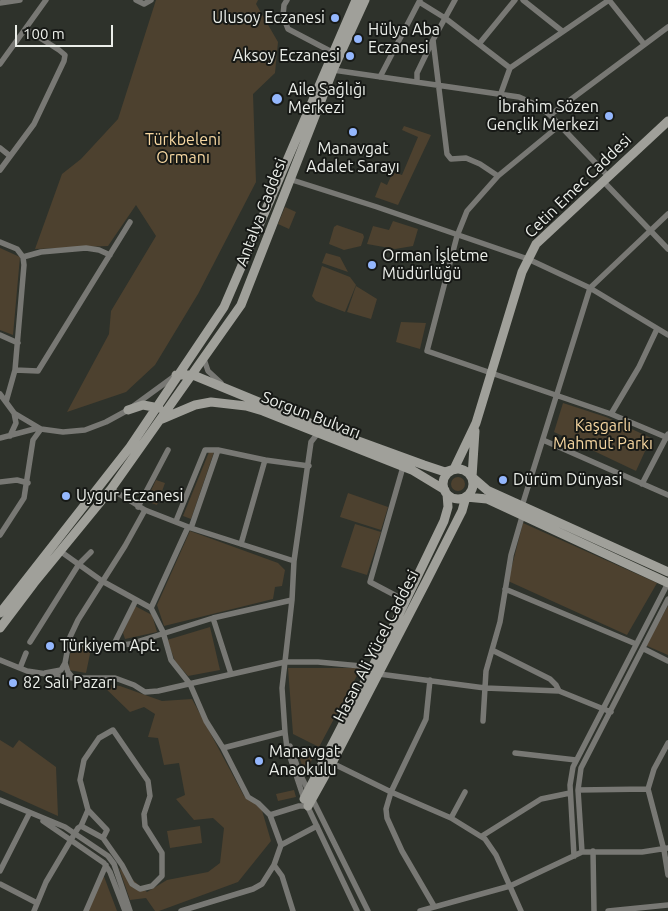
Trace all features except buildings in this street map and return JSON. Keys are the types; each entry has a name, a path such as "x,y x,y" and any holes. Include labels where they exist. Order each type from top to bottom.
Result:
{"main road":[{"name":"Antalya Caddesi","path":"0,614 130,447 176,375 193,354 224,307 332,52 356,0"},
{"name":"Antalya Caddesi","path":"0,628 60,551 112,490 241,305 333,70 365,0"},
{"name":"Cetin Emec Caddesi","path":"476,423 528,259 536,244 668,122"},
{"path":"176,375 193,375"},
{"name":"Sorgun Bulvarı","path":"193,375 317,426 424,465 445,472 454,470"},
{"name":"Sorgun Bulvarı","path":"160,420 185,408 211,402 246,406 403,467 446,492"},
{"path":"128,410 143,405 155,408 185,408"},
{"path":"476,423 454,470 446,476 446,492 456,499 466,497 487,499 522,517 668,583"},
{"path":"466,497 472,490 476,423"},
{"path":"454,470 464,470 487,490 668,572"},
{"name":"Hasan Ali Yücel Caddesi","path":"307,799 332,764 444,521 448,507 446,492"},
{"name":"Hasan Ali Yücel Caddesi","path":"307,799 462,511 466,497"}],"street":[{"path":"0,3 20,0"},
{"path":"0,64 46,0"},
{"path":"136,0 144,4 151,0"},
{"path":"287,0 284,5 283,16 288,28 332,52"},
{"path":"417,82 418,74 433,40 455,0"},
{"path":"479,44 515,0"},
{"path":"523,0 562,31"},
{"path":"501,93 510,68 609,0 644,44"},
{"path":"380,77 420,1 446,18 510,68"},
{"path":"550,115 668,27"},
{"path":"0,170 34,124 65,55 26,29"},
{"path":"433,40 437,86 447,154 451,159 466,158 480,164 498,176"},
{"path":"333,70 519,96 537,105 550,115 650,231 668,249"},
{"path":"560,126 498,176 466,211 457,236 427,351 557,394 667,437 642,484"},
{"path":"0,148 10,156"},
{"path":"289,180 377,206 457,236 528,259 590,288 668,335"},
{"path":"522,506 590,288 668,214"},
{"path":"15,370 38,371 130,222"},
{"path":"0,242 17,249 23,257 15,370 6,402"},
{"path":"23,257 41,252 86,248 99,250 110,255"},
{"path":"611,414 639,367 657,330"},
{"path":"0,335 18,343"},
{"name":"Sorgun Bulvarı","path":"204,359 213,378 231,390"},
{"path":"0,394 14,413 39,428 63,432 85,430 106,422 128,410 176,375"},
{"path":"10,436 16,423 14,413"},
{"path":"0,438 39,428"},
{"path":"0,535 24,498 28,483 33,440 39,428"},
{"path":"318,433 311,442 294,562 292,600 282,688 284,732 287,748 317,826 357,911"},
{"path":"543,440 668,495"},
{"path":"176,521 202,454 209,449 309,466"},
{"path":"138,507 168,450"},
{"path":"151,608 190,527 218,450"},
{"path":"241,544 265,460"},
{"path":"403,467 370,582 406,601"},
{"path":"0,482 17,480 28,483"},
{"path":"112,490 144,510 294,562"},
{"path":"38,674 60,670 65,663 69,643 78,620 125,546 144,510"},
{"path":"483,721 486,670 500,622 511,555 522,517"},
{"path":"60,551 102,581 151,608 162,632 171,660 190,684 206,722 223,748 248,796 270,815 281,845 274,865 262,884 253,889 181,911"},
{"path":"30,642 80,564 91,552"},
{"path":"574,856 570,793 571,779 576,760 668,583"},
{"path":"505,589 636,644"},
{"path":"582,852 578,790 581,768 644,649 668,599"},
{"path":"113,646 136,600"},
{"path":"69,643 113,646 130,644 162,632 213,618 292,600"},
{"path":"213,618 232,674"},
{"path":"644,649 668,662"},
{"path":"492,650 550,679 556,684 559,691"},
{"path":"20,668 26,653"},
{"path":"0,660 38,674 73,678 115,678 134,684 145,692 190,684 284,662 318,662 485,688 559,691 611,712"},
{"path":"65,663 68,672 73,678"},
{"path":"430,680 426,719 391,792 386,809 387,818 402,851 434,906"},
{"path":"81,826 103,838 122,865 132,884 140,889 152,886 162,876 162,853 145,826 144,820 150,796 148,781 113,730 99,738 84,760 80,780 88,810 106,830 103,838"},
{"path":"223,748 284,732"},
{"path":"284,732 307,799 368,911"},
{"path":"668,742 654,770 648,789 666,849 668,874"},
{"path":"515,753 576,760"},
{"path":"332,764 451,818 482,836 496,856 521,911"},
{"path":"578,790 648,789"},
{"path":"451,818 465,792"},
{"path":"482,836 541,799 570,793"},
{"path":"270,815 307,799"},
{"path":"0,800 75,834 100,849 114,864 130,911"},
{"path":"34,911 46,882 81,826 88,810"},
{"path":"0,871 29,814"},
{"path":"40,818 94,854 106,865 125,911"},
{"path":"281,845 317,826"},
{"path":"420,911 510,886 582,852 642,852 666,849"},
{"path":"593,851 594,911"},
{"path":"86,911 106,865"},
{"path":"274,865 282,876 292,911"},
{"path":"0,884 37,903"},
{"path":"608,911 668,905"}],"green space":[{"name":"Türkbeleni Ormanı","path":"156,0 258,0 256,4 278,42 275,73 253,94 256,182 198,294 155,365 126,392 67,412 109,334 111,311 156,236 136,205 108,246 35,249 62,174 81,159 118,119"},
{"path":"404,126 431,135 398,205 375,197 381,182 387,185 393,172 402,175 418,137 402,130"},
{"path":"285,207 296,212 289,229 278,224"},
{"path":"393,221 418,229 413,246 395,249 367,244 373,226 389,230"},
{"path":"337,225 363,234 361,246 344,250 329,244 334,227"},
{"path":"0,248 20,257 13,335 0,330"},
{"path":"326,253 340,257 348,272 322,263"},
{"path":"322,266 350,277 356,285 345,312 316,301 312,296"},
{"path":"356,286 377,299 371,319 347,312"},
{"path":"401,322 426,323 420,349 396,342"},
{"name":"Kaşgarlı Mahmut Parkı","path":"563,403 606,417 651,438 636,471 554,432"},
{"path":"209,452 214,452 191,519 183,516"},
{"path":"455,477 461,477 465,484 461,491 455,491 451,487 451,481"},
{"path":"156,480 165,483 157,505 146,501"},
{"path":"348,493 388,507 381,530 340,517"},
{"path":"523,523 657,583 627,635 508,581"},
{"path":"355,524 381,532 367,575 341,567"},
{"path":"190,531 278,563 285,570 282,586 275,587 273,599 164,626 157,605"},
{"path":"135,606 152,615 157,632 125,639 123,633"},
{"path":"668,606 668,655 645,645"},
{"path":"210,627 220,670 188,676 175,661 167,640"},
{"path":"75,646 91,649 86,673 69,670 70,654"},
{"path":"288,668 361,668 319,747 293,734"},
{"path":"101,684 120,686 162,701 192,699 244,796 261,807 271,841 238,882 159,911 155,911 146,898 130,900 119,868 147,892 167,880 208,872 220,863 224,828 213,818 194,820 176,799 185,795 179,763 164,765 158,738 148,737 155,714 144,707 130,712"},
{"path":"0,740 13,748 19,740 56,767 58,816 0,790"},
{"path":"297,750 313,757 309,766 303,768"},
{"path":"294,790 296,797 278,801 276,794"},
{"path":"200,826 202,843 170,848 167,831"},
{"path":"103,874 117,911 88,911"}],"place":[{"name":"Ulusoy Eczanesi","path":"335,18"},
{"name":"Hülya Aba Eczanesi","path":"358,39"},
{"name":"Aksoy Eczanesi","path":"350,56"},
{"name":"Aile Sağlığı Merkezi","path":"277,99"},
{"name":"İbrahim Sözen Gençlik Merkezi","path":"609,116"},
{"name":"Manavgat Adalet Sarayı","path":"353,132"},
{"name":"Orman İşletme Müdürlüğü","path":"372,265"},
{"name":"Dürüm Dünyasi","path":"503,480"},
{"name":"Uygur Eczanesi","path":"66,496"},
{"name":"Türkiyem Apt.","path":"50,646"},
{"name":"82 Salı Pazarı","path":"13,683"},
{"name":"Manavgat Anaokulu","path":"259,761"}]}
